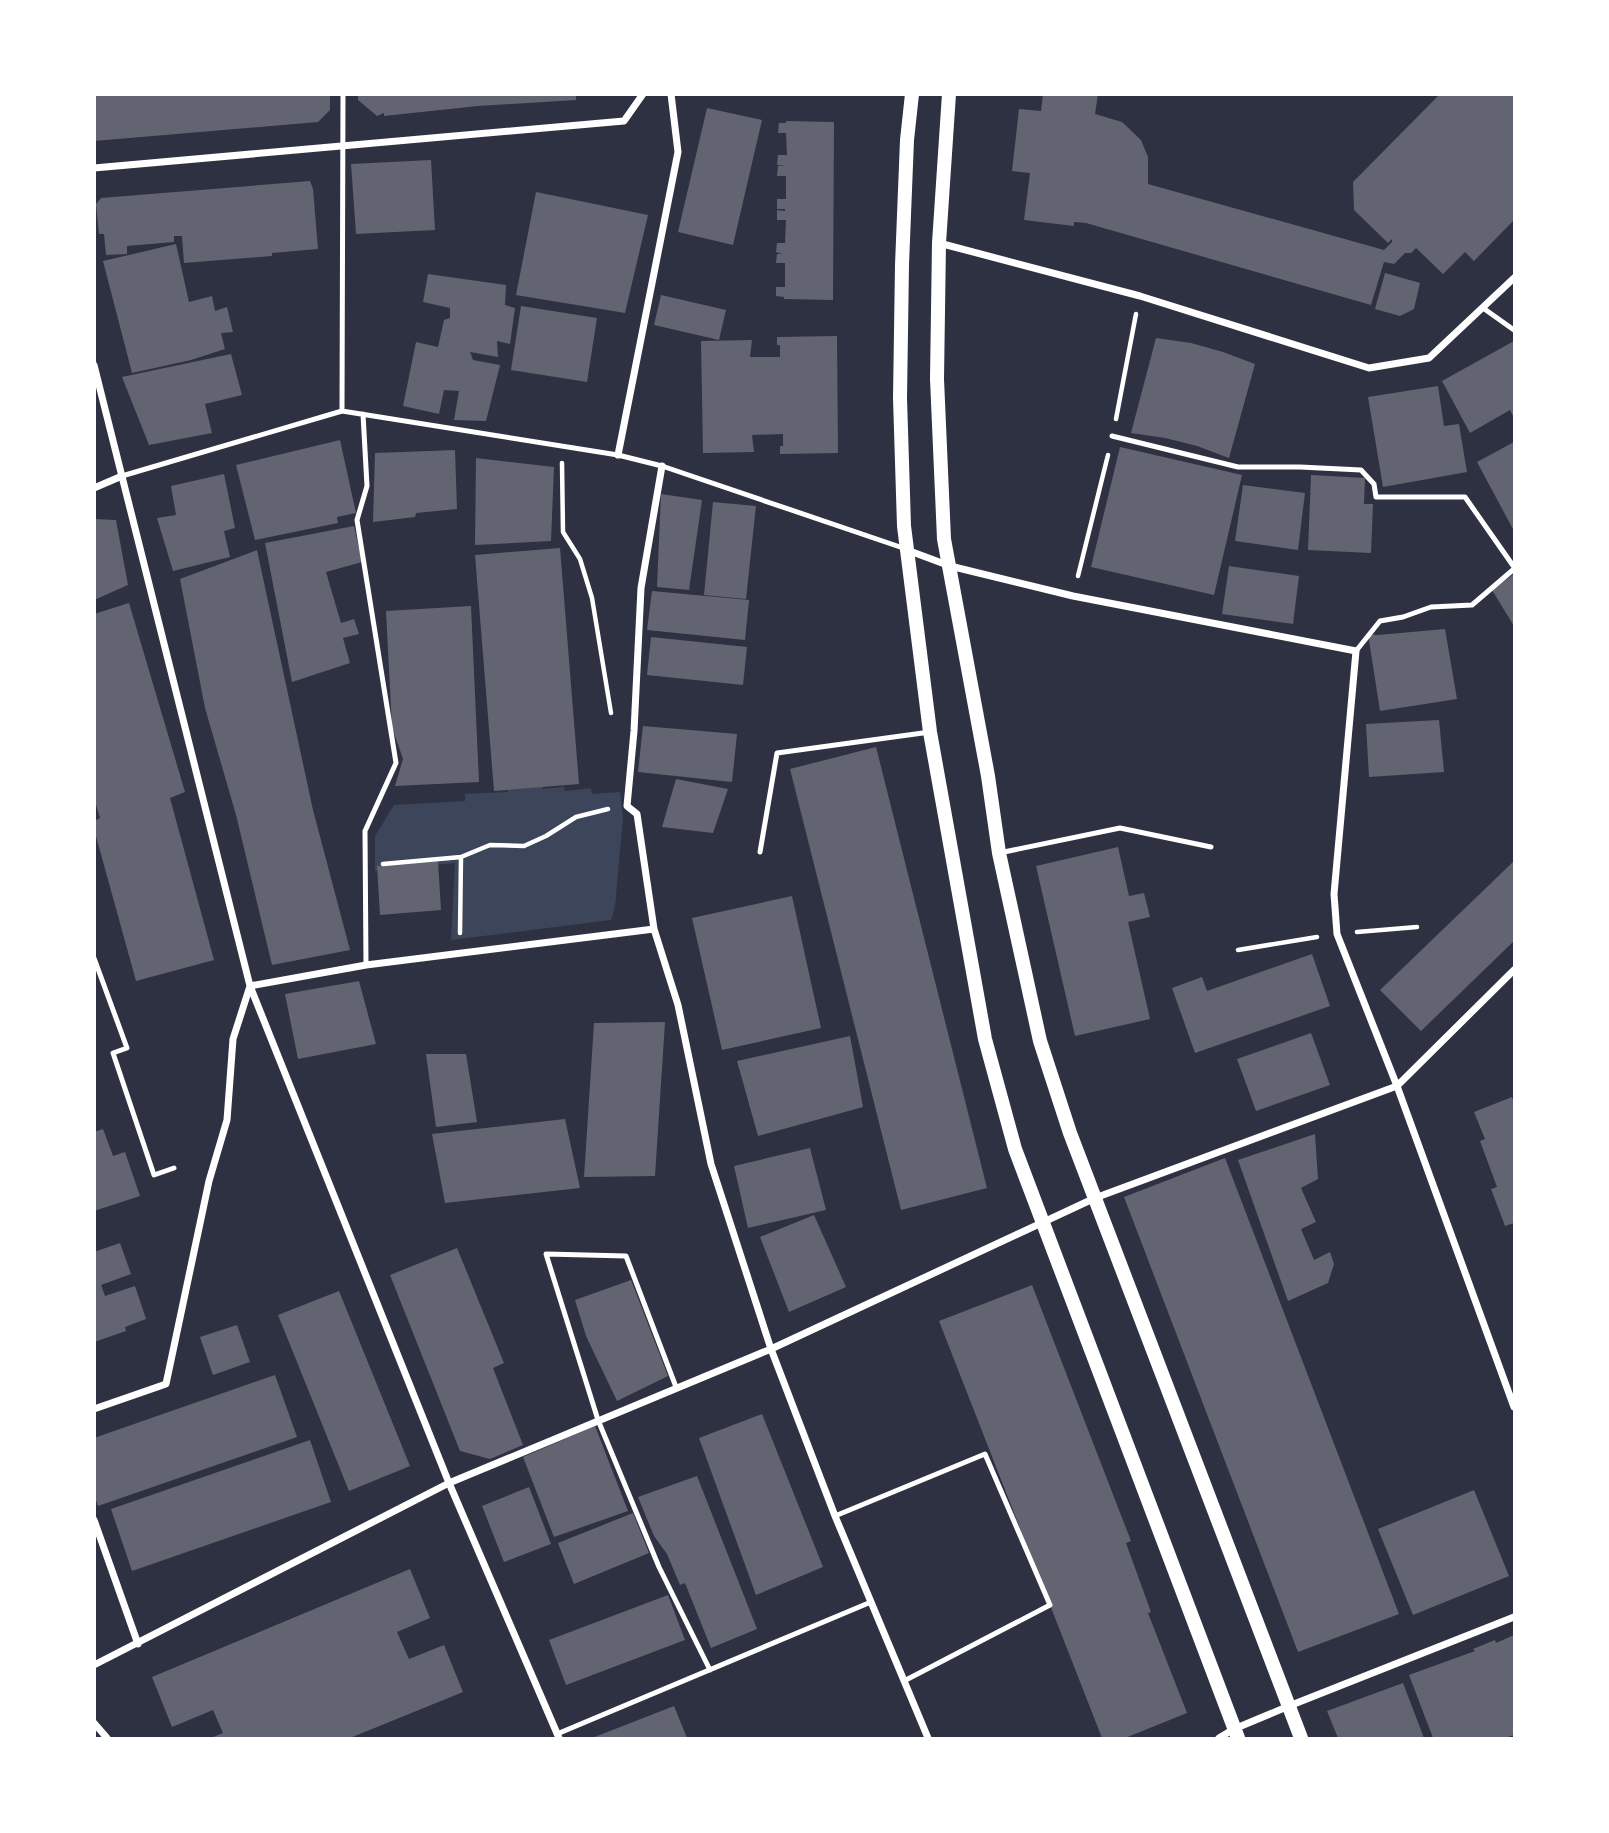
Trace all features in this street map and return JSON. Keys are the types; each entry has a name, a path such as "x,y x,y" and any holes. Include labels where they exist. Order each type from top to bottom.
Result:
{"main road":[{"path":"912,94 902,251 900,384 906,549 930,732 985,1039 1015,1149 1236,1734"},
{"path":"949,94 939,243 937,379 944,539 988,776 999,853 1040,1041 1095,1198 1301,1738"}],"street":[{"path":"94,168 624,121 643,94"},
{"path":"618,455 678,152 671,94"},
{"path":"939,243 1140,296 1369,368 1429,358 1514,278"},
{"path":"94,365 250,986 450,1483 558,1736"},
{"path":"662,466 641,588 634,731 626,806 637,814 654,929 678,1005 710,1164 771,1349 835,1516 928,1738"},
{"path":"94,488 122,476"},
{"path":"906,549 950,566 1073,596 1356,651 1335,894 1336,934 1397,1086 1514,1407"},
{"path":"250,986 366,965 654,929"},
{"path":"94,1665 450,1483 771,1349 1095,1198 1397,1086 1514,970"},
{"path":"94,1409 166,1384 209,1181 227,1119 233,1040 250,986"},
{"path":"94,1520 138,1644"},
{"path":"1219,1738 1236,1734 1289,1706 1514,1617"},
{"path":"94,1723 107,1738"}],"lane":[{"path":"342,411 343,94"},
{"path":"1483,308 1514,330"},
{"path":"122,476 342,411 618,455 662,466 906,549"},
{"path":"363,414 367,486 357,520 396,763 366,831 366,965"},
{"path":"1112,436 1238,467 1362,470 1374,484 1376,497 1465,497 1514,568 1472,605 1431,607 1403,617 1380,621 1356,651"},
{"path":"760,852 777,753 930,732"},
{"path":"999,853 1121,828 1211,847"},
{"path":"94,958 127,1048 113,1054 154,1175 174,1168"},
{"path":"677,1387 626,1256 545,1254 598,1420 659,1567 710,1670"},
{"path":"835,1516 985,1454 1050,1605 904,1681"},
{"path":"558,1736 871,1602"}],"path":[{"path":"561,445 563,532 580,559 592,598 611,713"},
{"path":"366,865 461,857 490,845 524,846 576,817 593,811 626,806"},
{"path":"460,953 461,857"},
{"path":"1238,950 1336,934 1417,927"}],"shaded area":[{"path":"507,781 543,785 543,789 564,787 565,791 591,788 592,794 620,792 623,817 615,907 611,920 451,940 455,863 375,871 375,836 394,805 465,801 465,794 508,792"}],"building":[{"path":"94,94 330,94 330,110 318,122 94,141"},
{"path":"358,94 576,94 576,100 478,106 384,116 384,113 377,116 358,100"},
{"path":"1043,94 1098,94 1095,114 1122,122 1141,140 1148,157 1148,184 1384,250 1392,239 1388,243 1354,210 1353,182 1440,94 1514,94 1514,220 1474,261 1465,252 1443,274 1416,248 1411,253 1405,253 1394,264 1384,262 1371,305 1086,223 1074,222 1074,226 1024,220 1030,173 1012,171 1019,109 1041,111"},
{"path":"707,108 762,120 733,245 678,232"},
{"path":"834,122 833,300 784,299 776,296 776,287 785,287 785,263 776,263 777,254 782,254 776,252 777,243 785,243 786,220 777,220 777,210 785,209 777,209 777,199 786,199 786,176 777,176 778,166 785,165 777,165 778,155 787,155 786,133 778,133 779,123"},
{"path":"431,160 435,230 356,234 351,164"},
{"path":"310,181 318,249 272,253 272,256 184,263 182,236 174,236 174,242 127,246 127,254 106,255 104,234 99,234 96,204 101,198"},
{"path":"536,192 648,215 625,313 516,295"},
{"path":"176,244 189,302 212,296 215,311 227,307 233,332 221,333 225,349 191,360 132,373 103,261"},
{"path":"1385,273 1420,283 1414,309 1400,316 1375,309"},
{"path":"428,274 506,285 505,305 515,308 510,344 497,341 498,357 470,352 473,360 500,365 486,421 454,420 459,391 444,390 439,414 403,406 416,342 438,347 444,320 450,318 450,308 423,302"},
{"path":"661,295 726,310 719,340 654,325"},
{"path":"521,306 597,318 587,382 511,370"},
{"path":"837,336 838,453 780,454 783,434 752,435 754,452 703,453 701,341 752,340 750,357 780,357 777,337"},
{"path":"1156,338 1191,343 1255,364 1229,458 1197,446 1131,433"},
{"path":"1514,341 1514,418 1510,410 1470,433 1442,381"},
{"path":"231,354 242,395 205,404 212,433 149,445 122,377"},
{"path":"1438,386 1444,426 1459,424 1467,472 1383,487 1368,397"},
{"path":"340,440 356,513 337,517 338,523 255,540 236,465"},
{"path":"1514,442 1514,531 1477,462"},
{"path":"1120,447 1242,475 1214,595 1091,567"},
{"path":"455,450 457,509 416,513 415,517 373,522 375,453"},
{"path":"476,458 554,467 551,541 475,545"},
{"path":"224,474 235,528 224,531 230,557 173,571 157,518 176,515 171,486"},
{"path":"1311,475 1365,478 1364,504 1373,504 1371,553 1308,550"},
{"path":"1243,485 1305,493 1298,550 1235,541"},
{"path":"661,494 702,500 689,590 657,587"},
{"path":"713,502 756,506 746,599 704,595"},
{"path":"94,519 116,520 128,585 94,600"},
{"path":"354,526 362,562 326,572 341,623 354,619 359,634 343,638 350,663 292,682 265,543"},
{"path":"560,548 579,784 494,791 475,555"},
{"path":"257,550 313,810 350,950 272,965 236,815 205,708 180,579"},
{"path":"1229,566 1299,576 1293,624 1222,614"},
{"path":"1514,574 1514,626 1492,590"},
{"path":"652,591 749,600 745,640 647,630"},
{"path":"129,603 185,792 170,798 214,960 136,981 94,829 94,821 100,818 94,798 94,614"},
{"path":"471,606 479,782 395,786 403,759 392,727 386,611"},
{"path":"1445,629 1457,699 1380,711 1368,634"},
{"path":"651,637 747,647 743,685 647,675"},
{"path":"1439,720 1444,772 1369,777 1366,724"},
{"path":"643,726 737,734 732,782 638,772"},
{"path":"876,747 987,1188 901,1210 790,769"},
{"path":"676,779 728,789 713,833 662,827"},
{"path":"1118,847 1129,896 1144,893 1150,917 1128,922 1150,1019 1075,1036 1036,866"},
{"path":"438,861 441,910 380,915 377,866"},
{"path":"1514,861 1514,941 1421,1031 1380,990"},
{"path":"792,896 821,1028 722,1050 692,918"},
{"path":"1312,954 1330,1006 1195,1053 1172,988 1202,977 1207,991"},
{"path":"359,981 376,1044 298,1059 285,994"},
{"path":"665,1022 655,1176 584,1177 594,1023"},
{"path":"1311,1033 1330,1085 1256,1111 1237,1059"},
{"path":"850,1036 863,1107 758,1136 737,1061"},
{"path":"426,1054 466,1054 477,1122 436,1127"},
{"path":"1512,1097 1514,1223 1505,1226 1491,1189 1497,1187 1480,1141 1485,1139 1474,1112"},
{"path":"565,1119 580,1188 445,1203 432,1134"},
{"path":"103,1129 113,1156 125,1152 140,1196 94,1211 94,1132"},
{"path":"1315,1134 1318,1179 1301,1188 1316,1222 1301,1229 1314,1260 1330,1252 1334,1264 1328,1283 1288,1301 1238,1160"},
{"path":"810,1148 826,1210 748,1228 734,1166"},
{"path":"1225,1158 1399,1614 1298,1652 1124,1197"},
{"path":"814,1215 846,1287 789,1312 760,1237"},
{"path":"120,1243 131,1274 101,1285 105,1296 135,1286 146,1319 125,1327 126,1331 94,1342 94,1252"},
{"path":"457,1248 504,1363 493,1368 523,1445 490,1459 460,1451 390,1275"},
{"path":"631,1280 668,1376 617,1401 586,1336 575,1300"},
{"path":"1032,1285 1131,1541 1126,1543 1151,1612 1148,1613 1187,1713 1125,1738 1102,1738 939,1321"},
{"path":"339,1291 410,1466 349,1491 278,1315"},
{"path":"237,1325 250,1362 213,1375 200,1337"},
{"path":"275,1375 297,1437 98,1506 94,1495 94,1438"},
{"path":"762,1414 823,1567 756,1595 699,1438"},
{"path":"595,1426 628,1511 554,1537 523,1457"},
{"path":"310,1440 331,1502 132,1571 111,1509"},
{"path":"697,1476 757,1629 711,1648 685,1583 680,1585 667,1554 654,1536 638,1497"},
{"path":"529,1487 551,1544 504,1562 482,1506"},
{"path":"1474,1490 1509,1576 1413,1615 1378,1529"},
{"path":"633,1513 649,1553 574,1584 558,1543"},
{"path":"410,1569 430,1618 397,1632 409,1659 444,1645 463,1692 350,1738 211,1738 223,1733 213,1710 172,1727 152,1677"},
{"path":"668,1595 685,1640 566,1685 549,1640"},
{"path":"1514,1635 1514,1735 1505,1738 1433,1738 1409,1675"},
{"path":"1403,1683 1424,1738 1338,1738 1327,1711"},
{"path":"674,1706 687,1738 592,1738"}]}
